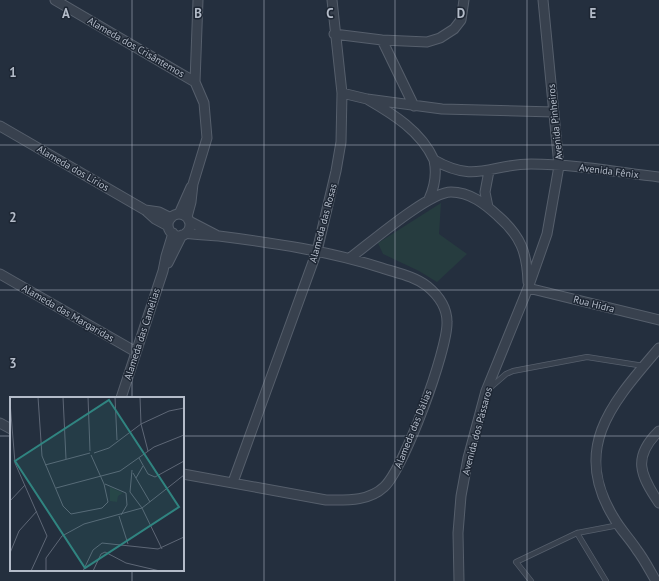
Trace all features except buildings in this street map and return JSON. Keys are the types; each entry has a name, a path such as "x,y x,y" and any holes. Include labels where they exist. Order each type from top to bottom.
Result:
{"street":[{"name":"Alameda dos Crisântemos","path":"55,0 196,82"},
{"name":"Alameda das Camélias","path":"121,397 179,225 191,202 193,184 207,138 204,103 196,82 198,0"},
{"name":"Alameda das Rosas","path":"233,482 317,250 339,155 342,93 334,34 332,0"},
{"path":"334,34 382,40 426,42 440,38 454,29 461,20 464,0"},
{"name":"Avenida Pinheiros","path":"528,288 547,234 559,166 543,0"},
{"path":"382,40 414,106"},
{"path":"342,93 414,106 442,109 554,112"},
{"path":"367,98 392,114 420,138 428,147 434,160 435,167 434,188 429,199"},
{"name":"Alameda dos Lírios","path":"0,126 145,210 159,212 179,225 217,236 317,250"},
{"name":"Avenida Fênix","path":"434,160 459,171 471,173 531,164 659,177"},
{"path":"488,207 485,192 489,171"},
{"path":"350,258 429,199 450,192 462,193 477,199 488,207 517,236 524,249 528,264 528,288"},
{"name":"Alameda das Dálias","path":"184,474 326,500 350,500 367,497 383,488 395,474 402,461 437,366 446,333 447,321 445,310 435,294 412,277 350,258 317,250"},
{"name":"Alameda das Margaridas","path":"0,274 136,352"},
{"name":"Rua Hidra","path":"528,288 659,320"},
{"name":"Avenida dos Pássaros","path":"459,581 458,533 461,496 468,458 486,391 528,288"},
{"path":"656,581 638,551 619,525 601,494 595,475 595,455 607,416 617,398 659,348"},
{"path":"0,423 10,428"},
{"path":"659,431 644,448 641,458 642,468 659,503"}],"lane":[{"path":"486,391 496,382 514,371 586,357 644,366"},
{"path":"531,581 516,562 577,533 619,525"},
{"path":"577,533 606,581"}],"green space":[{"path":"441,203 439,234 467,254 437,282 419,271 383,254 378,243"}]}
